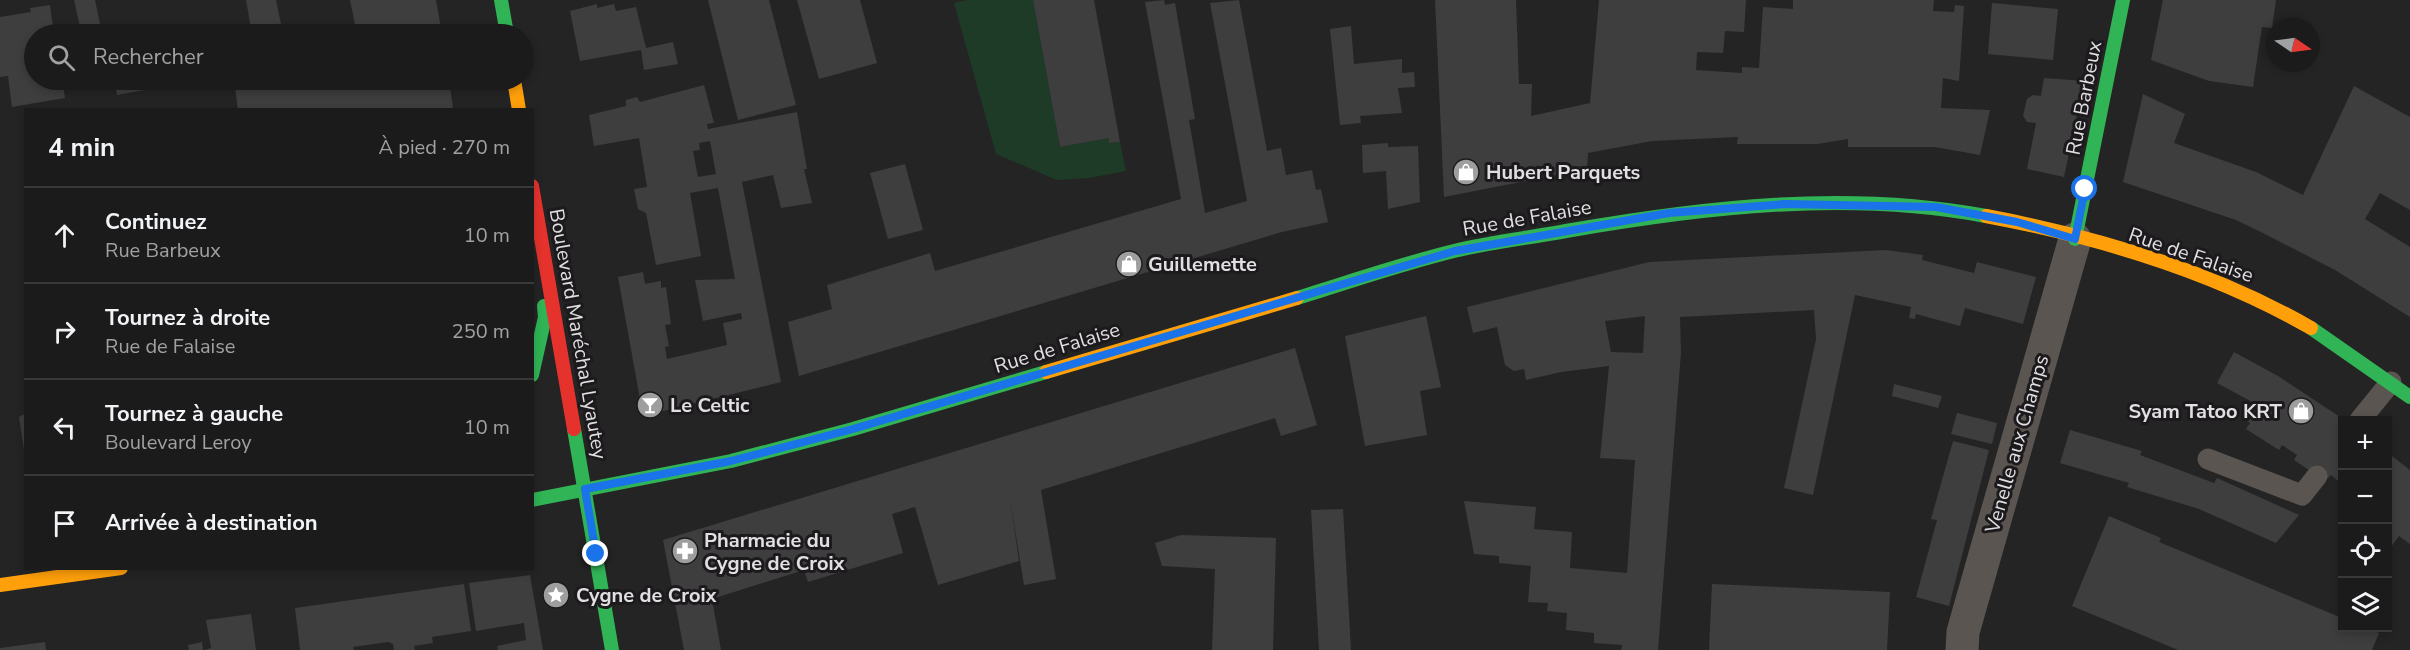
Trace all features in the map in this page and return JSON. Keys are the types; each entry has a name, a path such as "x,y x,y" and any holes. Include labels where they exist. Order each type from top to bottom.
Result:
{"main road":[{"path":"501,0 505,24"},
{"name":"Rue Barbeux","path":"2075,239 2123,0"},
{"path":"516,90 519,108"},
{"name":"Boulevard Maréchal Lyautey","path":"534,197 612,650"},
{"name":"Rue de Falaise","path":"534,500 731,461 853,429 1455,251 1669,213 1785,204 1936,207 2017,222 2158,260 2266,302 2311,328 2391,381 2410,397"},
{"path":"534,366 545,317 542,242"},
{"path":"0,585 107,570"}],"street":[{"name":"Venelle aux Champs","path":"1962,650 1963,632 2075,239"}],"lane":[{"path":"2363,416 2391,381"},
{"path":"2208,459 2302,495 2317,476"}],"green space":[{"path":"967,0 1033,0 1060,147 1109,138 1109,143 1120,142 1126,171 1089,178 1057,180 996,154 954,3"}],"building":[{"path":"74,0 95,0 100,24 79,24"},
{"path":"246,0 276,0 281,24 250,24"},
{"path":"350,0 436,0 440,24 355,24"},
{"path":"708,0 769,0 796,105 738,120"},
{"path":"797,0 860,0 877,63 819,79"},
{"path":"1033,0 1094,0 1120,142 1109,143 1109,138 1060,147"},
{"path":"1164,0 1165,5 1175,3 1195,119 1189,120 1205,213 1247,201 1210,3 1239,0 1267,151 1281,148 1286,175 1312,170 1316,190 1321,189 1328,222 1282,232 799,376 788,322 832,309 827,285 930,253 935,271 1181,199 1145,2"},
{"path":"1435,0 1516,0 1519,84 1532,84 1531,116 1590,103 1599,0 1746,0 1744,32 1725,31 1723,53 1697,52 1696,70 1742,73 1742,67 1759,68 1763,7 1793,9 1793,0 1934,0 1933,11 1954,12 1955,5 1964,6 1959,81 1943,78 1941,108 1990,110 1980,155 1935,147 1848,147 1848,139 1817,144 1737,144 1738,137 1652,141 1588,153 1587,169 1444,197"},
{"path":"2163,0 2276,0 2273,18 2266,18 2266,27 2262,27 2253,87 2209,81 2151,60"},
{"path":"1992,3 2058,9 2053,60 1988,54"},
{"path":"597,4 597,8 614,4 616,11 636,7 646,48 673,42 678,64 644,70 641,50 580,61 570,11"},
{"path":"50,5 53,24 24,24 24,90 64,90 65,98 12,107 8,76 0,77 0,17 31,12 30,8"},
{"path":"1351,26 1354,64 1402,59 1402,73 1414,72 1415,87 1398,88 1402,113 1360,116 1361,123 1340,125 1330,29"},
{"path":"2044,78 2084,81 2064,177 2027,169 2036,123 2027,122 2023,116 2027,99 2033,95 2041,96"},
{"path":"704,85 714,123 707,124 708,129 797,112 807,169 804,169 812,203 781,208 773,175 742,182 781,382 643,416 618,277 643,272 645,284 661,281 661,288 666,287 671,324 665,325 669,346 665,347 667,359 727,345 723,323 742,319 741,313 703,321 695,280 735,279 718,188 690,193 701,256 656,265 646,213 638,209 634,189 647,187 639,138 594,146 589,115 626,106 626,100 637,97 640,102","holes":["710,141 716,174 698,177 693,151 700,150 699,143"]},
{"path":"2354,86 2410,117 2410,210 2380,193 2365,219 2410,247 2410,317 2335,270 2236,220 2123,182 2143,94 2185,114 2174,143 2256,172 2303,195"},
{"path":"116,90 145,90 117,95"},
{"path":"235,90 450,90 453,108 238,108"},
{"path":"1388,143 1388,147 1418,146 1420,202 1388,209 1386,171 1363,173 1362,145"},
{"path":"905,164 923,230 888,239 870,173"},
{"path":"1886,250 1923,255 1922,260 1974,273 1977,262 2036,277 2023,324 1965,308 1960,326 1916,314 1915,319 1909,318 1911,307 1855,295 1813,495 1784,488 1816,339 1814,310 1680,317 1681,352 1658,650 1621,650 1622,645 1594,643 1594,633 1566,630 1567,613 1547,611 1548,603 1528,602 1531,566 1499,563 1499,556 1474,554 1464,501 1536,507 1534,529 1572,532 1570,568 1627,573 1635,460 1600,458 1609,366 1561,372 1526,380 1524,369 1514,371 1505,365 1497,327 1473,333 1467,307 1649,262","holes":["1645,316 1643,353 1611,352 1605,321"]},
{"path":"1426,316 1441,387 1420,391 1427,435 1365,446 1345,336"},
{"path":"1295,348 1317,425 1281,436 1275,418 1041,490 1056,579 1024,585 1010,499 1019,561 938,585 915,507 892,514 903,553 808,582 804,570 712,599 721,650 684,650 663,540"},
{"path":"2234,352 2278,376 2338,416 2338,481 2331,475 2325,481 2294,460 2297,455 2282,445 2279,450 2246,429 2250,423 2244,419 2254,403 2217,383"},
{"path":"1894,384 1942,396 1938,408 1892,396"},
{"path":"1957,413 1997,423 1992,444 1951,434"},
{"path":"24,414 24,450 19,417"},
{"path":"2070,430 2142,451 2140,455 2214,483 2217,478 2299,515 2276,543 2199,509 2127,487 2129,483 2060,463"},
{"path":"1953,441 1989,450 1949,606 1916,597 1937,520 1931,519"},
{"path":"2392,456 2410,470 2410,544 2399,536 2392,546"},
{"path":"1343,509 1351,650 1319,650 1311,510"},
{"path":"2109,516 2161,538 2159,542 2338,616 2338,632 2379,633 2372,650 2178,650 2072,606"},
{"path":"1181,535 1276,538 1273,650 1212,650 1215,569 1162,566 1155,543"},
{"path":"530,575 543,650 498,650 497,646 526,640 524,623 476,631 469,583"},
{"path":"464,584 471,631 432,637 433,643 414,646 415,650 394,650 393,644 388,642 353,647 354,650 300,650 295,608"},
{"path":"1712,584 1890,592 1887,650 1709,650"},
{"path":"251,614 256,650 204,650 211,648 206,620"},
{"path":"45,642 46,650 0,650 0,648"},
{"path":"202,642 203,650 189,650 188,645"}],"traffic: fast":[{"path":"501,0 505,24"},
{"path":"2075,239 2123,0"},
{"path":"1297,298 1468,248 1670,215 1723,209 1828,203 1934,208 1986,216"},
{"path":"534,366 545,317 544,306"},
{"path":"2311,328 2410,397"},
{"path":"534,500 731,461 853,429 1046,372"},
{"path":"574,429 612,650"}],"traffic: slow":[{"path":"516,90 519,108"},
{"path":"1986,216 2070,234 2153,258 2234,289 2311,328"},
{"path":"1046,372 1297,298"},
{"path":"0,585 107,570"}],"traffic: jam":[{"path":"534,198 574,429"}],"place":[{"name":"Hubert Parquets","path":"1466,172"},
{"name":"Guillemette","path":"1129,264"},
{"name":"Le Celtic","path":"650,405"},
{"name":"Syam Tatoo KRT","path":"2301,411"},
{"name":"Pharmacie du Cygne de Croix","path":"685,551"},
{"name":"Cygne de Croix","path":"556,595"}],"route":[{"path":"596,554 585,489 731,461 853,429 1455,251 1669,213 1785,204 1936,207 2017,222 2075,239 2085,189"}]}
